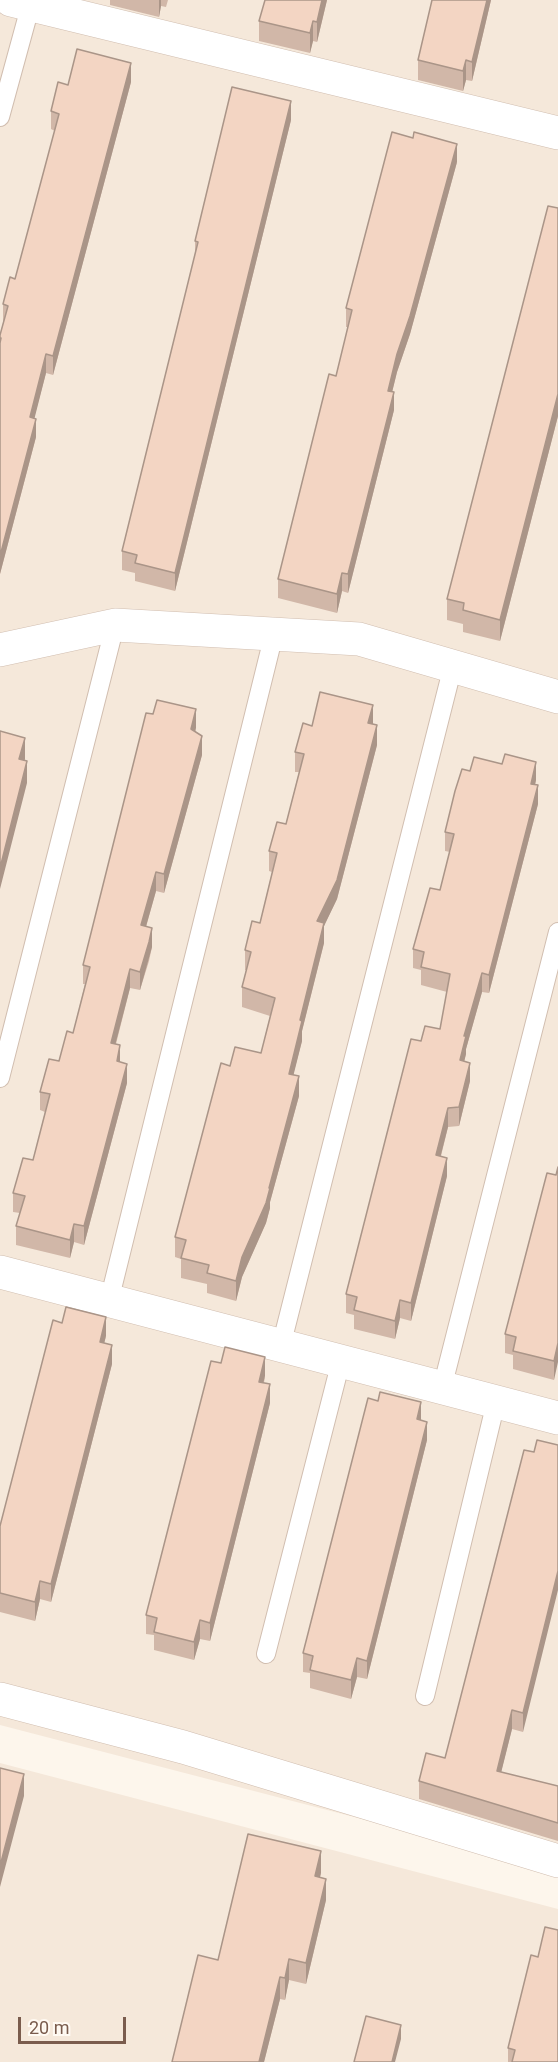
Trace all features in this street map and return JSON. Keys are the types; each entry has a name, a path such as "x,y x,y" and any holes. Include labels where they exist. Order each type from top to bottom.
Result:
{"street":[{"path":"25,2 558,133"},
{"path":"0,650 115,626 359,639 558,697"},
{"path":"0,1272 558,1418"},
{"path":"0,1699 183,1747 558,1861"}],"lane":[{"path":"0,117 25,2"},
{"path":"0,1078 115,626"},
{"path":"109,1301 274,634"},
{"path":"281,1346 453,666"},
{"path":"442,1388 558,933"},
{"path":"266,1654 341,1361"},
{"path":"425,1696 496,1402"}],"shaded area":[{"path":"0,0 558,0 558,1870 0,1725"},
{"path":"0,1763 558,1909 558,2062 0,2062"}],"building":[{"path":"265,0 322,0 317,22 313,21 310,33 259,21"},
{"path":"432,0 487,0 472,62 466,60 463,71 418,60"},
{"path":"77,49 131,63 53,356 46,354 30,417 36,419 0,556 0,335 8,306 3,304 10,277 15,279 59,114 51,111 58,82 68,85"},
{"path":"232,87 291,101 175,573 135,563 137,555 122,551 198,242 195,241"},
{"path":"392,132 413,138 414,132 457,144 410,316 397,354 388,391 394,392 348,574 342,573 337,594 278,579 329,374 336,376 352,310 346,308"},
{"path":"548,206 558,208 558,394 500,620 463,610 464,603 447,599"},
{"path":"320,692 373,705 368,723 377,725 337,880 317,921 324,923 289,1074 299,1076 266,1203 242,1257 236,1281 207,1273 209,1265 181,1258 186,1240 175,1237 221,1063 230,1066 235,1047 261,1053 275,998 242,987 251,952 245,950 252,921 260,923 277,853 269,851 277,822 286,824 304,754 295,752 303,723 312,726"},
{"path":"157,700 196,709 191,729 202,736 164,874 156,872 141,925 152,928 149,942 140,972 130,969 111,1043 120,1045 117,1061 127,1064 84,1226 74,1224 70,1240 16,1226 25,1196 13,1193 23,1158 33,1160 50,1094 40,1092 49,1059 59,1061 67,1031 73,1033 90,967 83,965 146,713 153,714"},
{"path":"0,731 25,738 19,759 27,761 0,868"},
{"path":"505,754 536,762 531,784 538,785 489,975 482,973 464,1036 466,1036 460,1060 470,1063 459,1107 448,1108 436,1155 447,1158 411,1303 400,1300 395,1321 354,1310 357,1297 346,1294 411,1039 421,1041 425,1026 440,1029 450,974 421,967 424,952 413,949 430,888 440,890 454,834 445,832 455,791 462,769 470,771 474,757 502,764"},
{"path":"558,1167 558,1343 554,1361 513,1351 516,1337 505,1334 547,1173 556,1175"},
{"path":"66,1307 106,1317 100,1342 112,1345 51,1584 40,1581 35,1602 0,1593 0,1526 53,1320 62,1323"},
{"path":"225,1347 265,1357 259,1382 270,1384 210,1623 200,1620 194,1642 154,1632 157,1618 146,1615 211,1361 221,1363"},
{"path":"380,1392 421,1402 417,1419 427,1422 367,1661 357,1658 351,1680 310,1670 313,1656 303,1653 368,1398 378,1401"},
{"path":"537,1440 558,1445 558,1571 523,1713 512,1710 497,1771 558,1786 558,1823 419,1781 426,1753 445,1758 524,1450 534,1452"},
{"path":"0,1768 24,1774 0,1866"},
{"path":"248,1834 321,1851 315,1876 326,1879 306,1963 289,1959 285,1978 280,1977 259,2062 172,2062 198,1955 218,1960"},
{"path":"545,1927 558,1930 558,2062 512,2062 515,2050 508,2048 531,1955 538,1957"},
{"path":"366,2016 401,2025 392,2062 354,2062"}]}
